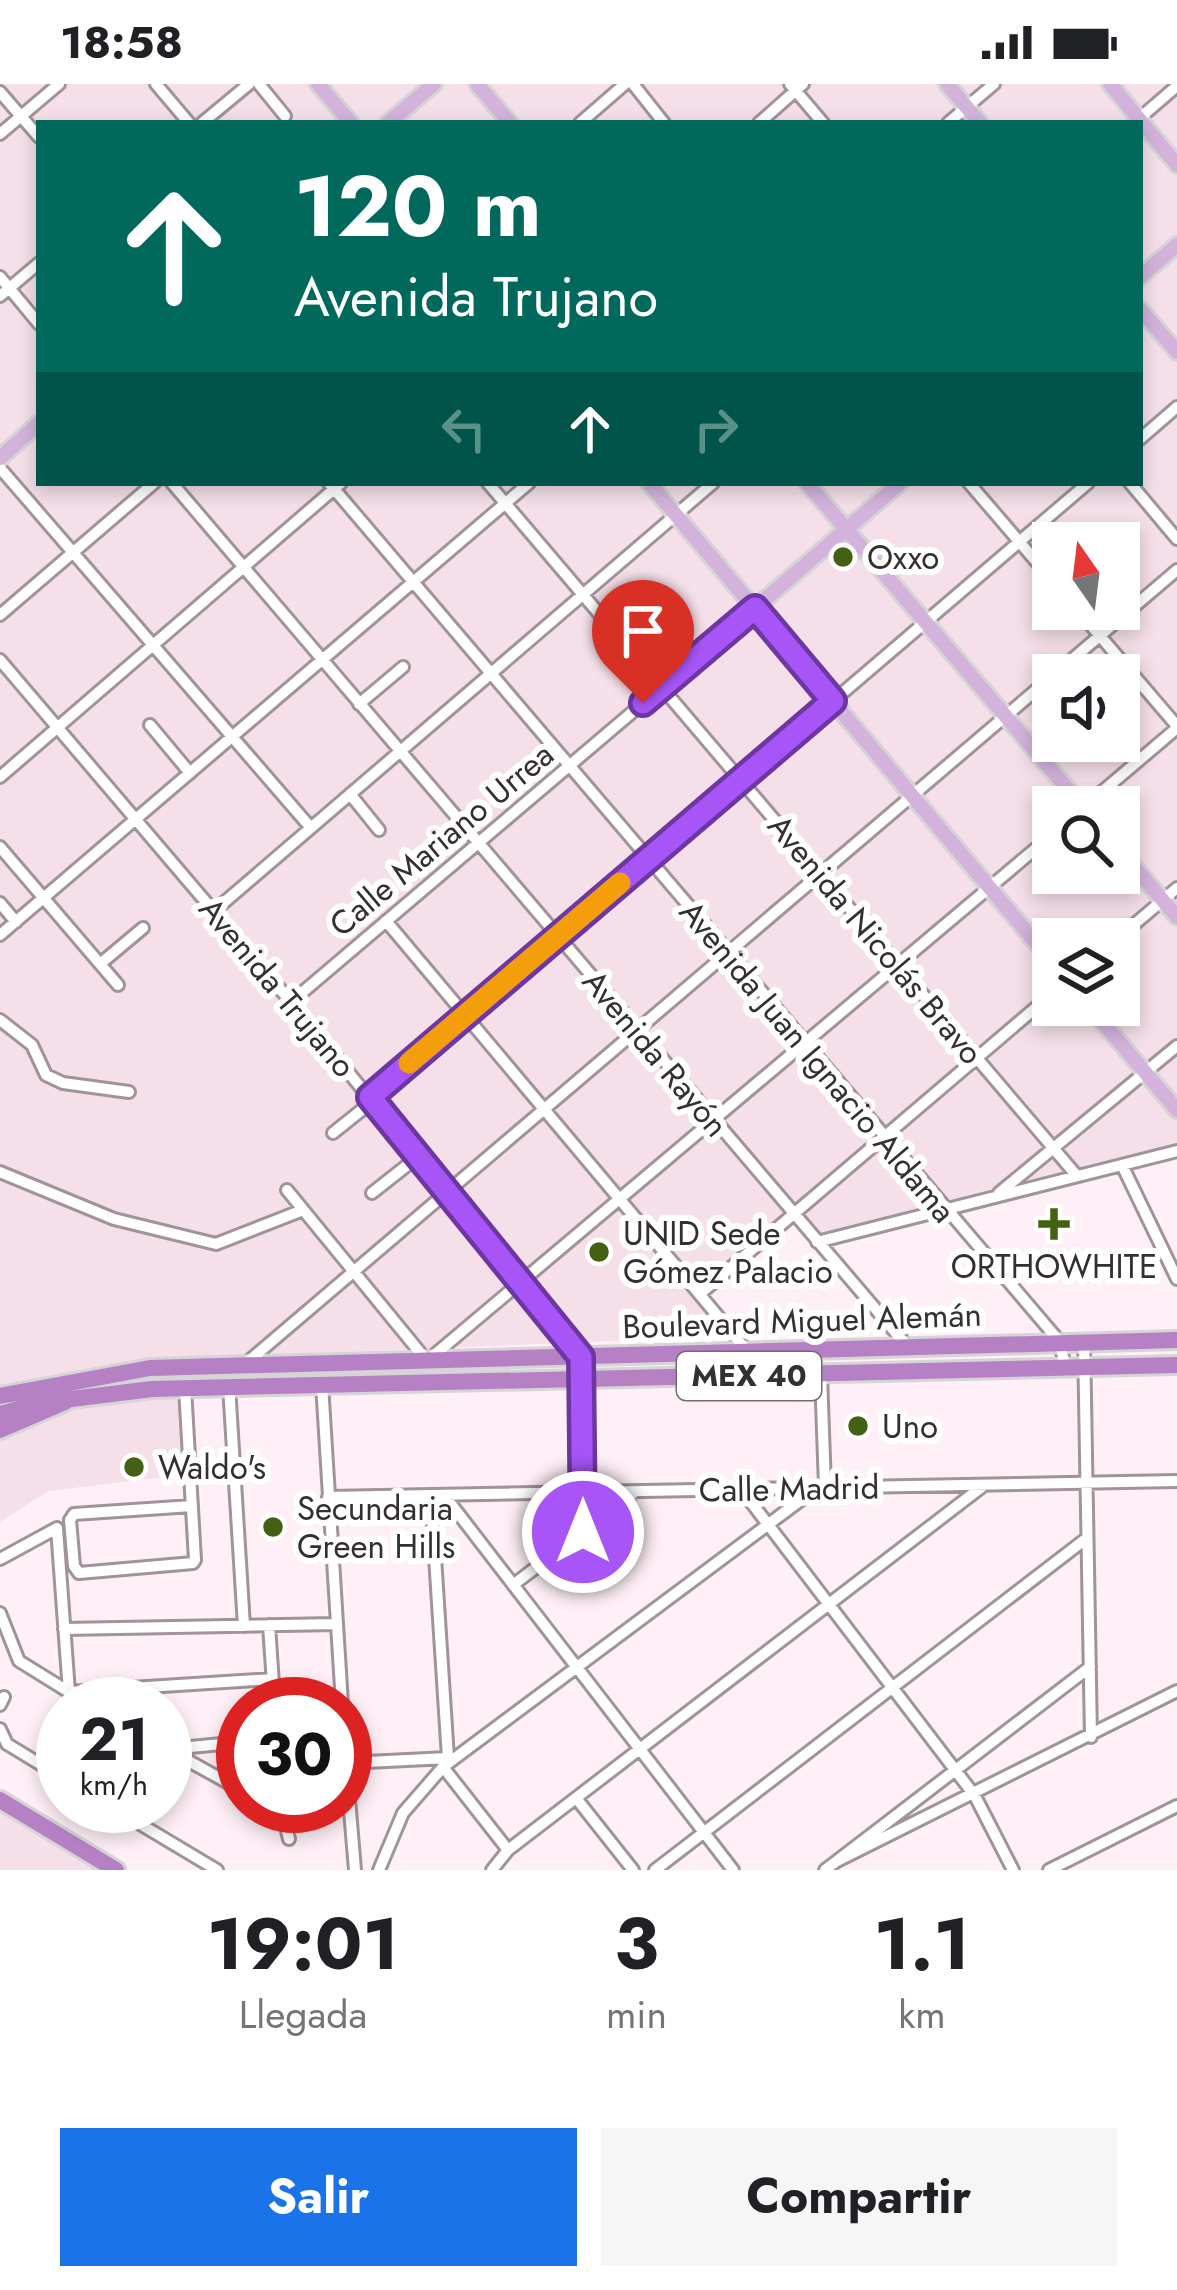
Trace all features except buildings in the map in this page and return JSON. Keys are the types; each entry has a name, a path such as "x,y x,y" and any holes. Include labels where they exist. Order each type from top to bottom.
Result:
{"highway":[{"name":"Boulevard Miguel Alemán","path":"0,1396 118,1372 244,1365 1177,1340"},
{"path":"364,1382 378,1375 422,1371 428,1361"},
{"path":"229,1386 248,1375 299,1372 319,1363"},
{"name":"Boulevard Miguel Alemán","path":"0,1414 70,1398 229,1386 1177,1365"},
{"path":"0,1430 48,1414 70,1398"},
{"path":"0,1800 116,1870"}],"main road":[{"path":"318,84 348,120"},
{"path":"392,120 434,84"},
{"path":"477,84 507,120"},
{"path":"947,84 978,120"},
{"path":"1110,84 1135,120"},
{"path":"1143,129 1177,165"},
{"path":"1143,274 1177,245"},
{"path":"1143,312 1177,352"},
{"path":"0,458 36,426"},
{"path":"652,486 1032,938"},
{"path":"810,486 1066,786"},
{"name":"Calle Mariano Urrea","path":"755,608 897,486"},
{"path":"1140,874 1177,917"},
{"path":"1106,1026 1177,1110"}],"street":[{"path":"0,134 59,84"},
{"path":"156,84 186,120"},
{"path":"206,120 249,84"},
{"path":"259,84 285,116"},
{"path":"584,120 629,84 661,120"},
{"path":"952,120 994,84"},
{"path":"762,120 796,86 821,120"},
{"path":"1137,120 1177,86"},
{"path":"0,92 36,134"},
{"path":"5,292 36,266"},
{"path":"0,277 5,292 36,321"},
{"path":"1143,436 1177,407"},
{"path":"0,467 311,828"},
{"path":"0,615 151,486"},
{"name":"Avenida Rayón","path":"175,486 908,1347"},
{"path":"0,777 333,486"},
{"name":"Avenida Juan Ignacio Aldama","path":"335,486 1060,1342 1065,1367"},
{"name":"Avenida Nicolás Bravo","path":"491,486 1077,1176"},
{"path":"0,935 526,486"},
{"path":"214,911 710,486"},
{"path":"972,486 1032,557"},
{"path":"333,1133 1084,486"},
{"path":"1133,486 1177,539"},
{"path":"244,1365 1177,570"},
{"name":"Calle Mariano Urrea","path":"291,1002 755,608"},
{"path":"1095,630 1177,727 1108,786"},
{"name":"Avenida Trujano","path":"0,660 372,1099 581,1357"},
{"path":"359,704 403,667"},
{"path":"150,725 190,773"},
{"path":"350,794 379,830"},
{"path":"0,847 118,985"},
{"path":"287,1190 428,1361 1032,852"},
{"path":"1140,919 1177,888"},
{"path":"0,903 16,922"},
{"path":"386,921 748,1352"},
{"path":"100,964 143,928"},
{"path":"701,1293 1032,1011"},
{"path":"0,1020 26,1041 46,1075 63,1083 129,1092"},
{"path":"993,1197 1177,1046"},
{"path":"817,1242 1177,1151"},
{"path":"372,1193 419,1156"},
{"path":"1122,1165 1177,1279"},
{"path":"0,1172 114,1219 216,1244 303,1210"},
{"path":"1084,1341 1091,1737"},
{"path":"581,1357 583,1532"},
{"path":"379,1870 403,1813 446,1762 821,1488 821,1374"},
{"path":"322,1383 340,1677"},
{"path":"229,1386 244,1626"},
{"path":"185,1388 192,1506 193,1563 76,1570 71,1516 192,1506"},
{"name":"Calle Madrid","path":"328,1497 1177,1480"},
{"path":"492,1870 508,1850 986,1484"},
{"path":"741,1489 974,1796 1013,1870"},
{"path":"514,1585 637,1491"},
{"path":"438,1495 514,1585 733,1870"},
{"path":"438,1495 446,1762 508,1850"},
{"path":"0,1558 55,1526 68,1677"},
{"path":"655,1870 1087,1538"},
{"path":"0,1613 19,1661 45,1677"},
{"path":"64,1629 337,1624"},
{"path":"269,1625 273,1677"},
{"path":"825,1870 1090,1667"},
{"path":"837,1861 1177,1691"},
{"path":"0,1730 7,1744 36,1762"},
{"path":"372,1763 446,1762"},
{"path":"576,1798 633,1870"},
{"path":"1049,1870 1177,1806"},
{"path":"155,1833 217,1870"},
{"path":"288,1833 289,1839"},
{"path":"352,1833 355,1870"}],"shaded area":[{"path":"0,84 1177,84 1177,1155 824,1245 800,1218 709,1298 740,1336 186,1358 196,1473 49,1491 0,1522"},
{"path":"0,1811 96,1870 0,1870"}],"slow traffic":[{"path":"409,1063 620,883"}],"place":[{"name":"Oxxo","path":"843,557"},
{"name":"ORTHOWHITE","path":"1054,1224"},
{"name":"UNID Sede Gómez Palacio","path":"599,1252"},
{"name":"Uno","path":"858,1426"},
{"name":"Waldo's","path":"134,1467"},
{"name":"Secundaria Green Hills","path":"273,1527"}],"route":[{"path":"583,1532 581,1357 370,1097 833,701 755,608 643,703"}]}
